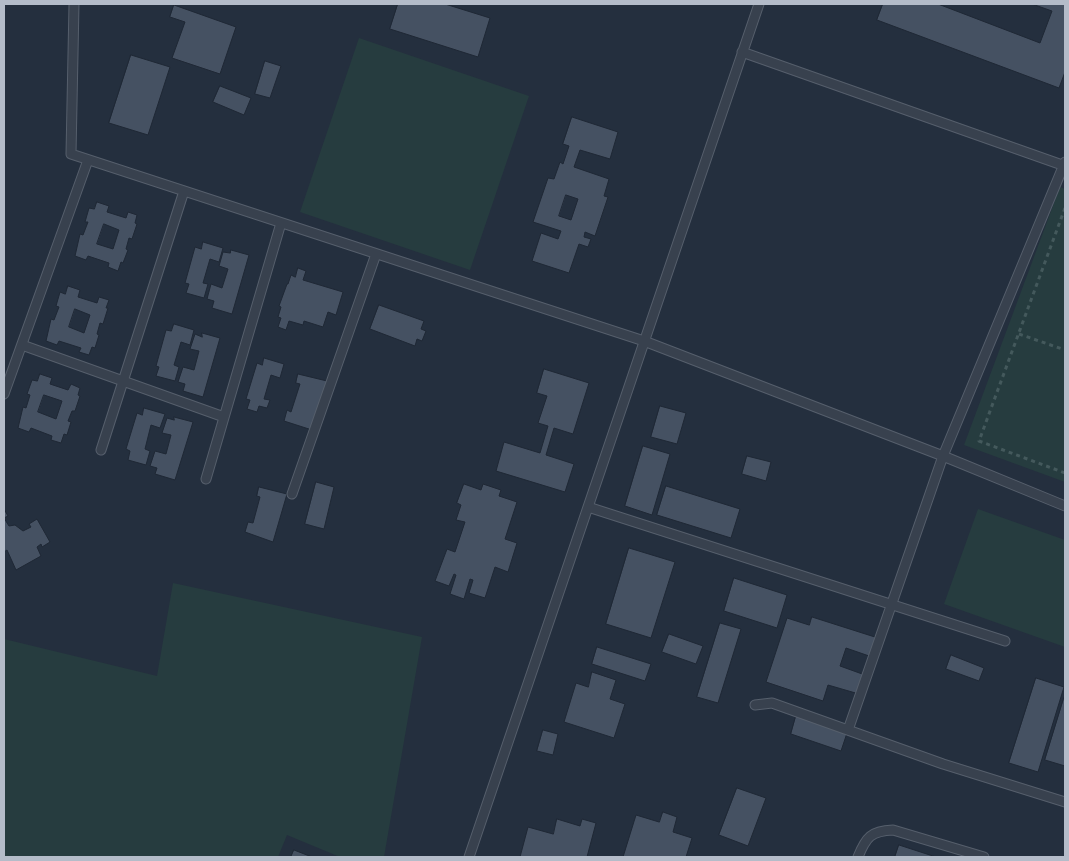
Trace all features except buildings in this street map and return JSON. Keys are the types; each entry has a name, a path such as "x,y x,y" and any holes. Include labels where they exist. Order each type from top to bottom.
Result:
{"lane":[{"path":"74,4 71,154 644,342 943,456 1065,506"},
{"path":"469,857 759,4"},
{"path":"742,52 1065,165 943,456 848,730"},
{"path":"4,394 88,160"},
{"path":"101,450 184,191"},
{"path":"206,479 281,223"},
{"path":"292,494 376,254"},
{"path":"22,345 224,417"},
{"path":"588,507 1005,641"},
{"path":"755,705 772,703 943,764 1065,802"},
{"path":"858,857 865,840 878,830 893,830 984,857"}],"path":[{"path":"1065,208 979,441 1065,473"},
{"path":"1019,334 1065,350"}],"green space":[{"path":"359,38 529,96 470,270 300,212"},
{"path":"1060,187 1065,189 1065,482 964,445"},
{"path":"978,509 1065,540 1065,647 944,604"},
{"path":"173,583 422,637 384,857 340,857 287,835 278,857 4,857 4,639 157,676"}]}
